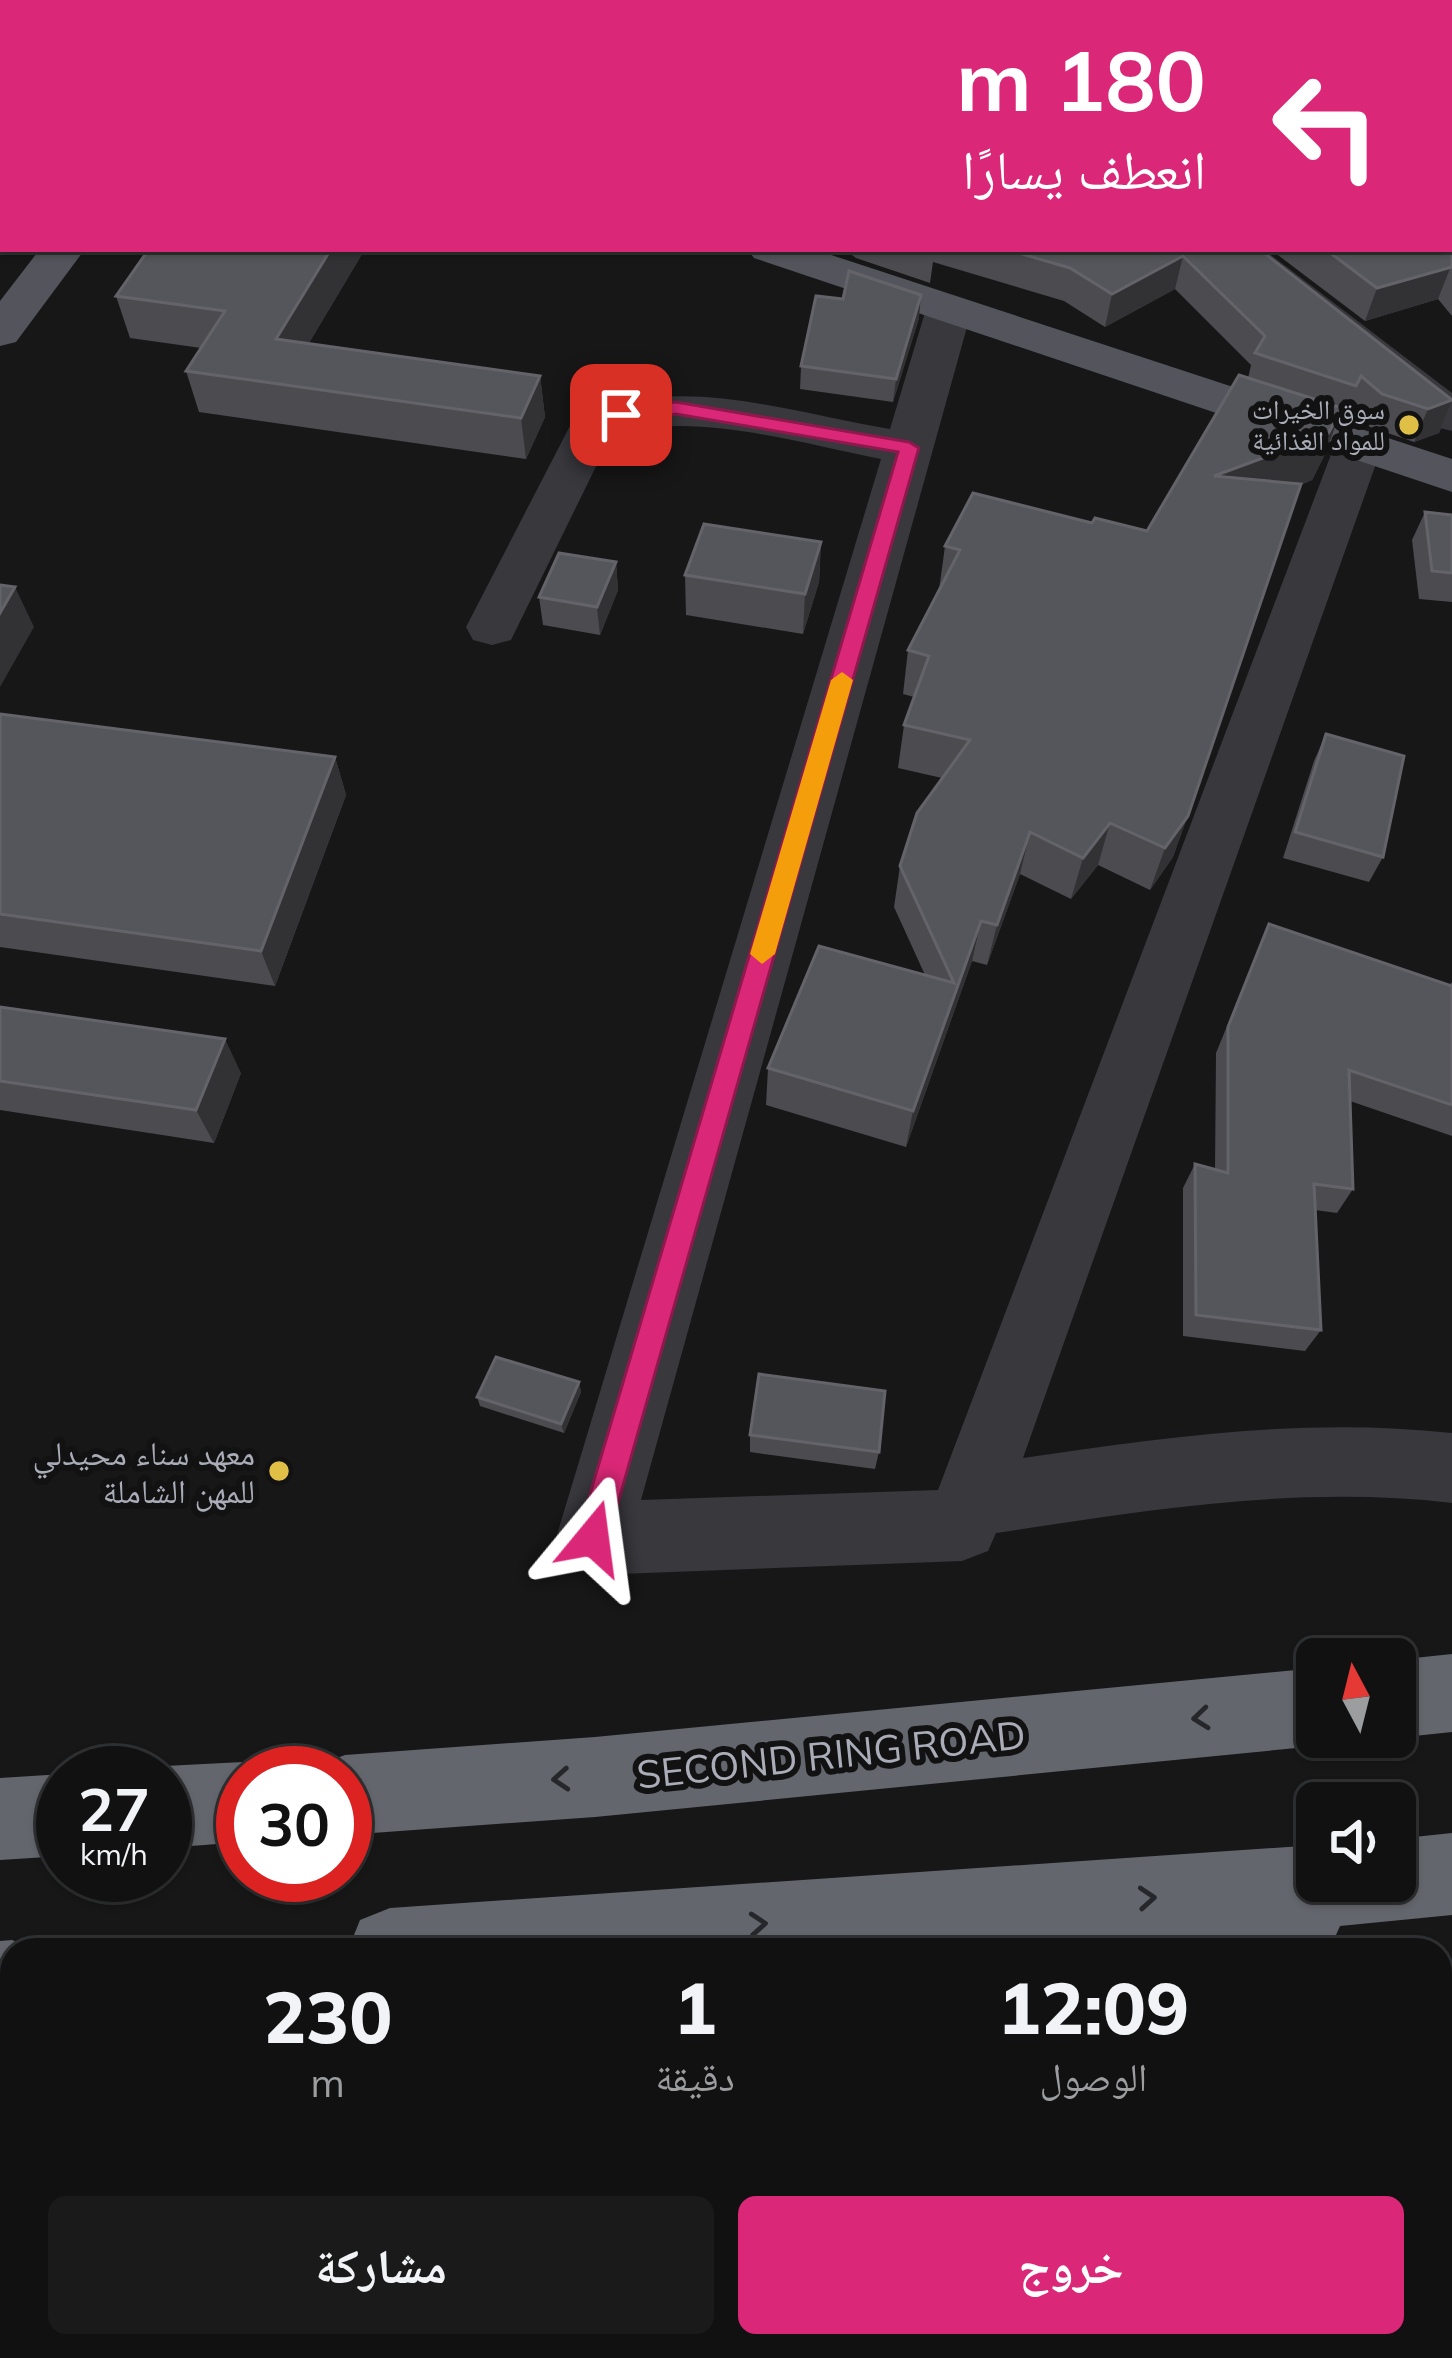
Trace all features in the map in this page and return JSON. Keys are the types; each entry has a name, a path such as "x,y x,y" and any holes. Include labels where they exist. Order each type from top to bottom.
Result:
{"highway":[{"path":"1416,1697 1452,1694"},
{"name":"SECOND RING ROAD","path":"372,1793 1296,1709"},
{"path":"0,1819 36,1817"},
{"path":"1416,1878 1452,1874"},
{"path":"565,1938 1296,1888"},
{"path":"1231,1938 1328,1902"}],"main road":[{"path":"2,327 61,252"},
{"path":"782,252 1452,476"}],"street":[{"path":"1239,252 1452,416"},
{"path":"949,309 593,1538 962,1526 1359,444"},
{"path":"492,627 590,431 621,415 676,408 909,448"},
{"path":"972,1501 1301,1456 1384,1457 1452,1468"}],"building":[{"path":"147,252 329,252 276,339 540,376 521,418 186,371 225,311 116,296"},
{"path":"1015,252 1263,252 1452,400 1428,409 1382,394 1361,376 1356,386 1255,353 1265,336 1183,256 1112,294 1070,268"},
{"path":"1329,252 1452,252 1452,267 1377,288"},
{"path":"849,271 921,295 896,379 801,366 816,296 843,299"},
{"path":"1239,375 1342,408 1328,434 1214,476 1301,484 1188,816 1165,848 1110,823 1083,858 1030,832 997,925 981,921 913,1111 768,1068 819,946 954,983 900,866 917,813 970,740 904,725 929,656 908,650 960,550 945,546 973,493 1092,523 1095,518 1147,531"},
{"path":"1425,512 1452,515 1452,573 1432,571"},
{"path":"704,524 821,542 805,594 685,575"},
{"path":"559,553 616,562 597,607 539,597"},
{"path":"0,585 15,587 0,613"},
{"path":"0,714 335,757 261,951 0,914"},
{"path":"1326,734 1404,756 1383,857 1295,832"},
{"path":"1269,924 1452,986 1452,1105 1349,1070 1353,1189 1314,1184 1321,1330 1196,1315 1195,1164 1228,1173 1228,1027"},
{"path":"0,1007 225,1039 196,1110 0,1081"},
{"path":"496,1357 579,1382 561,1424 477,1397"},
{"path":"759,1374 885,1391 879,1452 750,1435"}],"slow traffic":[{"path":"762,954 842,680"}],"place":[{"name":"سوق الخيرات للمواد الغذائية","path":"1409,425"},
{"name":"معهد سناء محيدلي للمهن الشاملة","path":"279,1471"}],"route":[{"path":"593,1538 909,448 676,408 621,415"}]}
